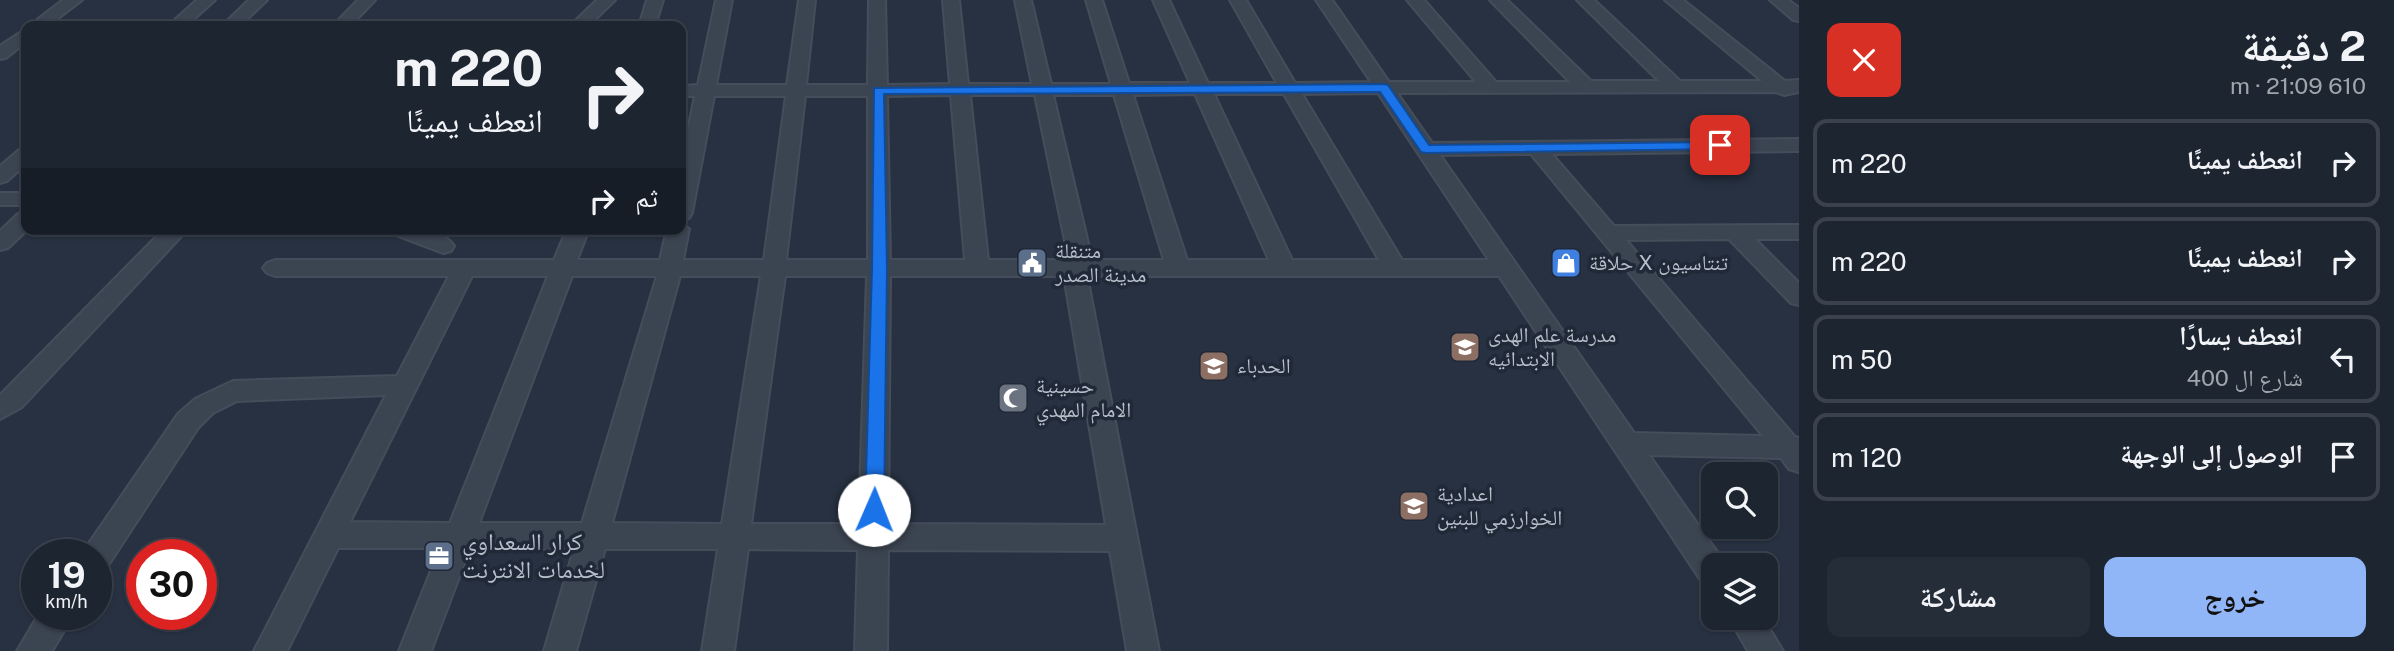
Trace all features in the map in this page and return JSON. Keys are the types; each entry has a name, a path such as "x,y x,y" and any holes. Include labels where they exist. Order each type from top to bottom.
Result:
{"street":[{"path":"44,21 74,0"},
{"path":"182,21 207,0"},
{"path":"236,21 259,0"},
{"path":"346,21 367,0"},
{"path":"584,21 607,0"},
{"path":"649,21 655,0"},
{"path":"686,188 724,0"},
{"path":"718,651 774,269 807,0"},
{"path":"871,651 880,268 877,0"},
{"path":"951,0 977,268"},
{"path":"1023,0 1078,268 1143,651"},
{"path":"1094,0 1178,268"},
{"path":"1161,0 1284,268"},
{"path":"1238,0 1394,267"},
{"path":"1324,0 1701,554"},
{"path":"1415,0 1491,88"},
{"path":"1499,0 1587,87"},
{"path":"1585,0 1676,87"},
{"path":"1673,0 1790,86 1799,100"},
{"path":"1778,0 1799,16"},
{"path":"0,31 21,33"},
{"path":"0,54 21,37"},
{"path":"686,91 1790,86"},
{"path":"1426,149 1799,145"},
{"path":"1536,147 1795,452"},
{"path":"0,177 21,158"},
{"path":"0,243 21,224"},
{"path":"1735,232 1799,297"},
{"path":"1608,233 1799,232"},
{"path":"0,408 13,400 171,235"},
{"path":"415,651 577,235"},
{"path":"560,651 670,269 677,235"},
{"path":"431,269 447,237"},
{"path":"275,268 1506,268"},
{"path":"270,651 464,269"},
{"path":"109,539 188,421 213,400 233,391 405,386"},
{"path":"1627,444 1795,452"},
{"path":"329,535 1123,538"},
{"path":"33,651 47,630"},
{"path":"1753,630 1767,651"}],"place":[{"name":"متنقلة مدينة الصدر","path":"1032,263"},
{"name":"حلاقة X تنتاسيون","path":"1566,263"},
{"name":"مدرسة علم الهدى الابتدائيه","path":"1465,347"},
{"name":"الحدباء","path":"1214,366"},
{"name":"حسينية الامام المهدي","path":"1013,398"},
{"name":"اعدادية الخوارزمي للبنين","path":"1414,506"},
{"name":"كرار السعداوي لخدمات الانترنت","path":"439,556"}],"route":[{"path":"874,510 880,268 878,90 1384,88 1426,149 1720,145"}]}
